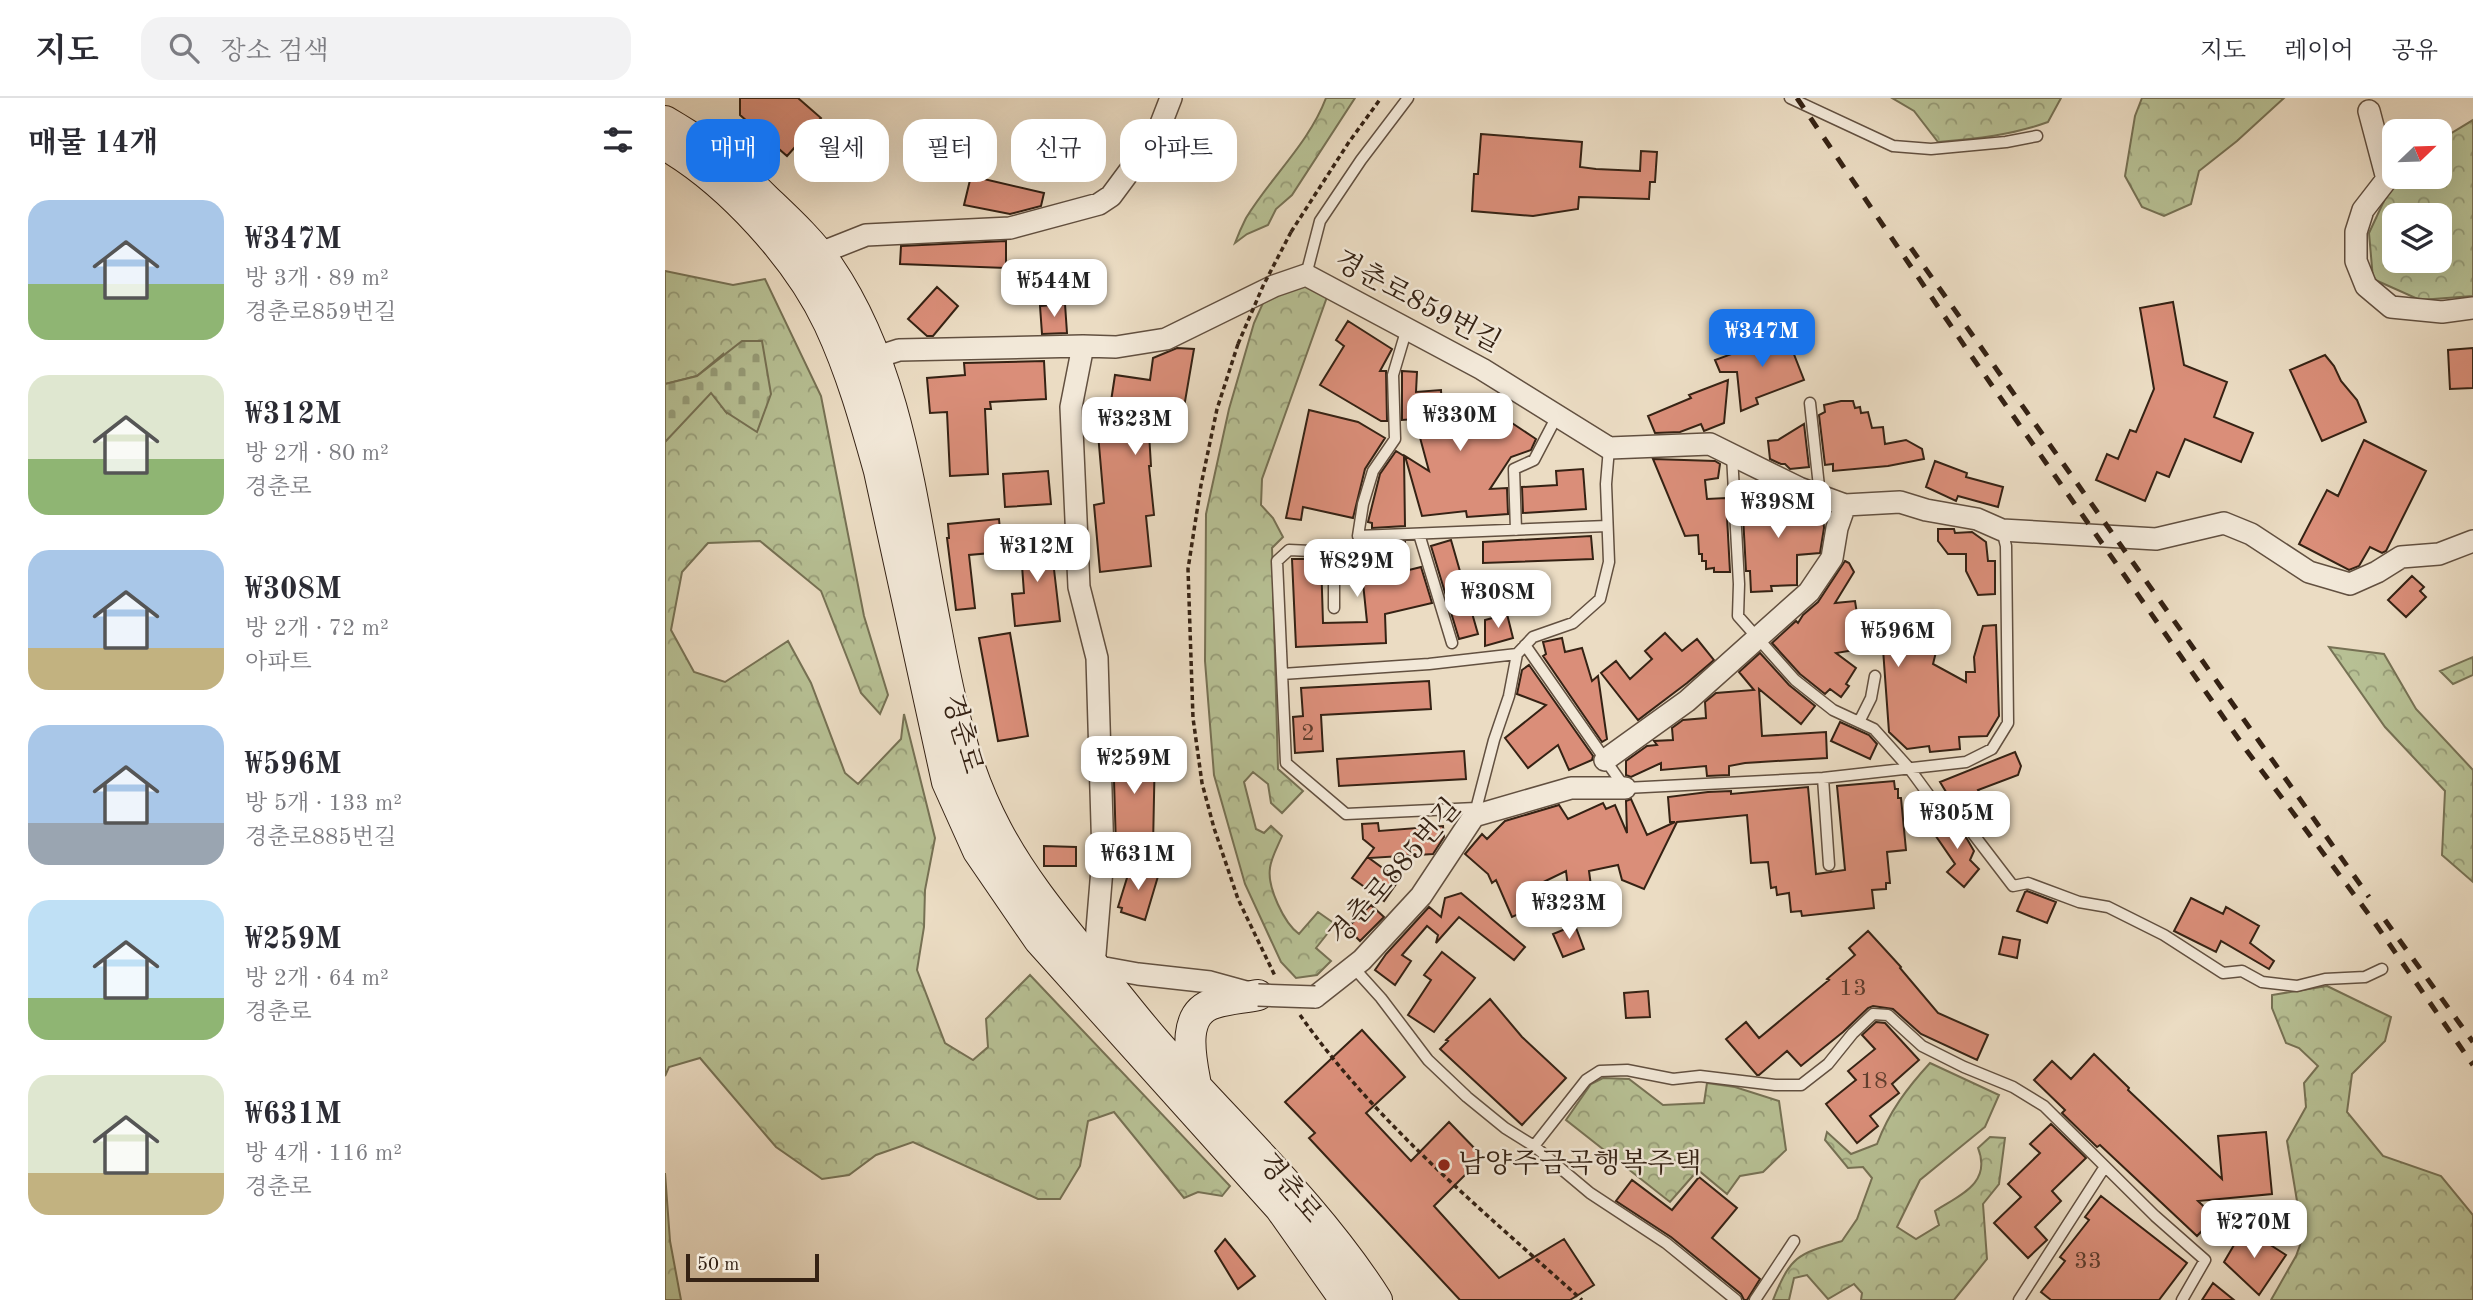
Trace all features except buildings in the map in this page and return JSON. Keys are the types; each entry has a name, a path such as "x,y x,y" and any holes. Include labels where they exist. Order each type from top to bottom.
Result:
{"street":[{"path":"818,254 866,235 1010,228 1099,204 1111,196 1157,134 1171,98"},
{"path":"2369,111 2387,179 2363,210 2356,232 2356,261 2366,286 2391,307 2442,312 2473,308"},
{"name":"경춘로","path":"665,121 690,135 744,177 786,218 828,266 860,322 901,447 947,687 966,763 997,831 1084,973 1280,1208 1345,1300"},
{"name":"경춘로","path":"665,145 725,189 782,249 808,286 829,323 865,421 879,471 947,782 978,850 1039,940 1084,973 1196,1084 1266,1159 1349,1259 1377,1300"},
{"name":"경춘로859번길","path":"874,358 899,350 1116,347 1166,339 1274,286 1306,275 1482,369 1609,448"},
{"path":"1083,346 1071,407 1079,587 1097,658 1103,858 1084,973"},
{"path":"1609,448 1710,444 1845,505 1900,502 1926,510 1977,519 2002,530 2156,539 2224,523 2251,534 2309,572 2350,584 2401,557 2439,554 2473,541"},
{"path":"1605,760 1687,701 1809,592 1832,558 1837,528 1845,505"},
{"name":"경춘로885번길","path":"1084,973 1138,974 1268,988 1315,997 1353,967 1421,896 1475,812 1571,788 1625,788"},
{"path":"1196,1084 1191,1054 1193,1021 1201,1010 1213,1003 1268,988"}],"lane":[{"path":"1306,275 1320,221 1361,160 1408,98"},
{"path":"1790,98 1893,146 1931,149 2006,142 2037,136"},
{"path":"1407,328 1392,375 1395,439 1373,471 1363,504 1358,536 1607,526"},
{"path":"1810,403 1820,496"},
{"path":"1516,530 1514,469 1534,460 1557,416"},
{"path":"1334,607 1334,552 1289,550 1277,561 1286,764 1346,814 1475,812 1509,696 1517,653 1533,637 1573,623 1600,599 1609,562 1606,484 1609,448"},
{"path":"1732,455 1739,584 1738,615 1756,639 1795,680 1833,710 1874,729 1909,768 1931,798 1964,822 2013,886 2028,883 2079,902 2108,907 2164,935 2223,973 2242,971 2262,982 2297,986 2325,979 2365,977 2382,970"},
{"path":"1525,645 1625,788 1823,778 1966,762 1992,748 2008,723 2006,546 2002,530"},
{"path":"1419,534 1452,643"},
{"path":"1282,674 1429,664 1517,653"},
{"path":"1859,722 1871,698 1875,676"},
{"path":"1823,778 1829,865"},
{"path":"1353,967 1381,998 1428,1059 1505,1128 1534,1146 1590,1193 1666,1243 1736,1300"},
{"path":"1534,1146 1586,1080 1600,1071 1627,1070 1673,1079 1700,1076 1775,1085 1801,1085 1828,1064 1853,1032 1873,1014 1888,1015 1922,1046 2013,1087 2044,1106 2104,1168 2205,1260 2182,1300"},
{"path":"2019,1300 2104,1168"},
{"path":"1755,1300 1794,1241"}],"path":[{"path":"1268,988 1214,828 1202,783 1193,718 1188,569 1201,485 1230,363 1263,286 1291,232 1381,98"},
{"path":"1299,1014 1374,1107 1582,1300"}],"green space":[{"path":"1326,98 1355,98 1292,195 1276,209 1268,225 1247,234 1235,243 1246,218 1310,130"},
{"path":"1892,98 2061,98 2048,122 1994,136 1938,142 1914,111"},
{"path":"2142,98 2284,98 2199,171 2191,204 2164,216 2142,207 2125,176 2135,116"},
{"path":"2473,120 2473,296 2420,300 2373,279 2369,233 2382,205 2382,273 2452,273 2452,203 2383,203 2389,190 2452,189 2452,133"},
{"path":"665,271 733,285 765,279 821,396 864,616 888,695 880,714 861,693 821,591 760,541 708,543 682,572 671,630 694,672 725,682 788,641 811,683 845,773 858,784 901,739 904,714 935,838 925,890 924,927 917,970 945,1043 973,1060 988,1047 986,1019 1030,975 1230,1186 1222,1196 1198,1192 1184,1198 1114,1112 1088,1121 1080,1166 1060,1199 1038,1199 913,1142 876,1155 849,1175 822,1179 776,1147 700,1058 669,1067 665,1076 665,441 711,392 726,412 723,354 697,376 665,384"},
{"path":"1303,284 1327,297 1262,479 1261,505 1273,518 1283,537 1272,548 1278,769 1303,791 1282,813 1271,803 1268,784 1253,772 1244,782 1256,829 1264,833 1271,826 1282,836 1272,860 1270,876 1274,894 1288,922 1299,934 1318,912 1335,924 1316,948 1331,961 1317,975 1296,978 1281,962 1245,884 1214,775 1205,661 1206,514 1229,409 1254,323 1267,294"},
{"path":"742,341 762,341 771,394 757,432 726,412 711,393 665,442 665,384 697,376"},
{"path":"2329,647 2384,654 2416,709 2473,770 2473,882 2442,855 2445,791 2385,727"},
{"path":"2473,657 2473,675 2453,684 2440,671"},
{"path":"2327,986 2391,1017 2385,1041 2352,1074 2347,1112 2383,1156 2441,1176 2473,1215 2473,1300 2271,1300 2296,1256 2303,1237 2287,1141 2306,1107 2304,1083 2318,1066 2299,1048 2286,1043 2272,1008 2272,995"},
{"path":"1930,1063 1999,1095 1985,1127 1920,1180 1897,1227 1916,1239 1939,1225 1935,1211 1971,1187 1977,1179 1981,1170 1978,1148 1990,1137 2005,1138 1999,1184 1983,1204 1987,1259 1954,1300 1861,1300 1862,1293 1854,1284 1828,1299 1807,1275 1794,1278 1789,1300 1773,1300 1785,1274 1798,1258 1815,1249 1842,1241 1857,1219 1872,1178 1863,1167 1848,1168 1825,1140 1827,1132 1851,1154 1877,1144 1899,1101"},
{"path":"1603,1078 1629,1079 1663,1105 1704,1103 1707,1083 1735,1087 1779,1101 1786,1150 1763,1172 1740,1176 1727,1194 1698,1170 1670,1202 1566,1120 1591,1084"},
{"path":"665,1173 670,1241 681,1300 665,1300"}],"railway":[{"path":"1797,98 1970,354 2247,751 2370,916 2473,1065"},
{"path":"1911,248 2369,897"},
{"path":"2385,920 2473,1042"}],"place":[{"name":"남양주금곡행복주택","path":"1444,1165"}]}
